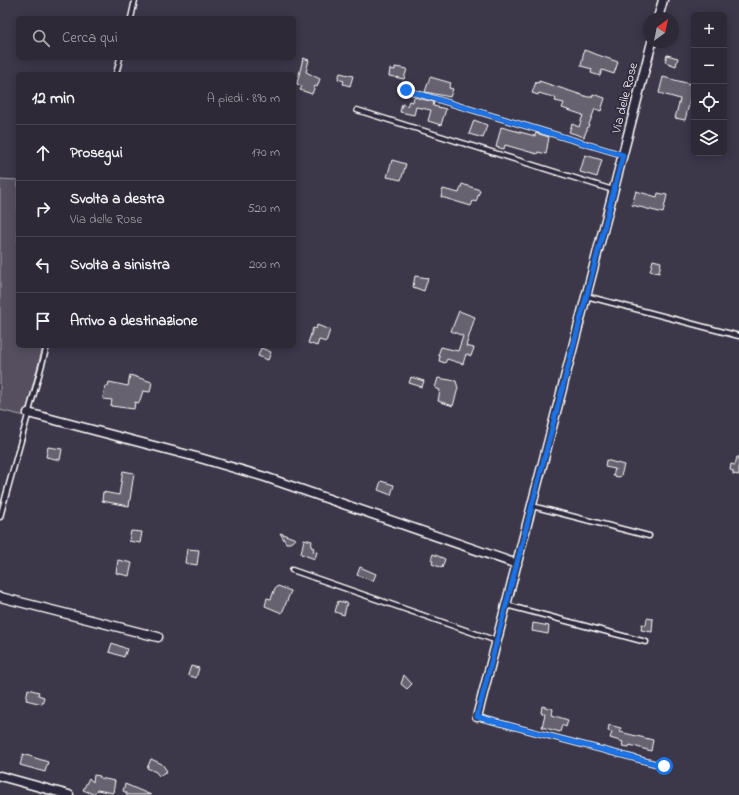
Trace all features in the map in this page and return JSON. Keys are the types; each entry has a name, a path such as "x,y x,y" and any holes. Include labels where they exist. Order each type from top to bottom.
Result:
{"street":[{"path":"660,12 663,0"},
{"name":"Via delle Rose","path":"477,717 650,48"},
{"path":"28,413 200,458 265,477 517,564"},
{"path":"0,597 158,637"},
{"path":"0,776 69,795"}],"lane":[{"path":"131,16 135,0"},
{"path":"116,72 120,60"},
{"path":"406,90 623,155"},
{"path":"357,110 614,190"},
{"path":"586,296 739,336"},
{"path":"0,517 45,348"},
{"path":"532,506 649,536"},
{"path":"292,570 497,641"},
{"path":"506,605 646,642"},
{"path":"477,717 664,766"}],"shaded area":[{"path":"0,179 16,180 16,348 42,348 25,416 0,410"}],"building":[{"path":"584,50 618,62 614,74 602,70 600,76 591,73 592,69 581,66"},
{"path":"667,55 678,58 676,66 665,62"},
{"path":"303,58 309,60 306,72 320,79 312,94 300,90 302,86 297,84"},
{"path":"395,67 407,69 404,79 389,76 390,69 395,70"},
{"path":"340,73 353,76 350,86 343,84 344,81 338,79"},
{"path":"430,77 451,83 449,88 453,89 450,97 425,92"},
{"path":"663,77 691,84 691,97 685,120 675,118 680,99 659,93"},
{"path":"539,81 588,97 592,97 593,94 605,98 601,111 595,109 584,137 569,132 572,124 579,127 583,115 562,108 564,103 555,101 556,98 539,93 538,95 532,93 536,82 539,83"},
{"path":"414,97 434,102 433,106 446,109 441,125 428,121 431,110 416,107 414,115 400,112 402,104 407,106 409,101 413,102"},
{"path":"474,120 487,125 483,138 469,134"},
{"path":"501,127 535,136 536,133 549,137 546,154 538,152 537,154 505,145 504,149 496,147"},
{"path":"585,155 602,160 597,177 580,172"},
{"path":"392,160 406,164 401,180 387,177"},
{"path":"462,184 480,190 476,202 473,201 471,206 441,197 443,189 459,193"},
{"path":"636,191 657,197 658,193 667,195 663,213 632,205"},
{"path":"653,260 661,262 659,273 650,271"},
{"path":"415,276 428,278 424,291 413,287"},
{"path":"459,311 475,317 466,346 474,348 471,356 466,354 463,364 447,359 445,363 439,361 440,356 438,355 441,347 458,351 463,336 451,331"},
{"path":"317,325 330,330 326,342 319,340 317,346 308,343 313,328 316,329"},
{"path":"261,348 271,352 268,360 258,356"},
{"path":"130,375 152,382 150,392 143,391 139,403 135,402 134,409 111,406 112,400 103,399 105,386 108,386 109,382 128,386"},
{"path":"411,377 424,381 422,387 409,383"},
{"path":"438,378 456,381 458,388 453,406 438,401 440,390 435,388"},
{"path":"48,447 62,449 60,460 46,457"},
{"path":"737,457 739,457 739,475 733,474 733,471 730,470 731,464 735,465"},
{"path":"606,460 624,465 621,476 613,476 615,469 605,467"},
{"path":"123,471 134,473 129,506 102,501 103,492 119,495"},
{"path":"381,481 394,485 391,495 378,490"},
{"path":"131,531 142,532 140,543 129,541"},
{"path":"280,533 296,539 290,543 286,543"},
{"path":"304,539 312,541 311,547 314,548 313,551 317,552 315,559 301,554"},
{"path":"187,549 199,550 197,565 185,563"},
{"path":"433,554 445,559 442,568 432,564 433,561 431,560"},
{"path":"118,560 132,563 129,576 116,573"},
{"path":"360,567 376,574 373,581 357,575"},
{"path":"278,586 291,591 282,613 265,606 267,598 271,599 275,588"},
{"path":"338,601 347,603 344,615 335,612"},
{"path":"647,618 653,619 652,632 641,630 642,624 646,625"},
{"path":"533,623 549,626 548,634 532,631"},
{"path":"112,643 127,649 124,657 109,652"},
{"path":"191,666 199,668 196,678 188,675"},
{"path":"404,675 412,684 407,689 401,684"},
{"path":"28,689 39,692 38,695 44,697 42,704 26,700"},
{"path":"542,706 553,709 552,715 568,720 566,727 562,725 560,732 542,727 545,714 541,713"},
{"path":"609,725 621,728 620,732 653,740 651,751 630,745 629,747 622,746 623,742 610,738 612,732 608,731"},
{"path":"23,754 48,762 45,772 20,765"},
{"path":"151,759 162,764 167,771 159,776 156,772 147,768"},
{"path":"94,775 100,776 100,778 115,781 113,793 97,790 93,794 83,790 89,778 93,782"},
{"path":"125,784 151,795 126,795 127,793 123,791"}],"route":[{"path":"406,90 623,155 477,717 664,766"}]}
